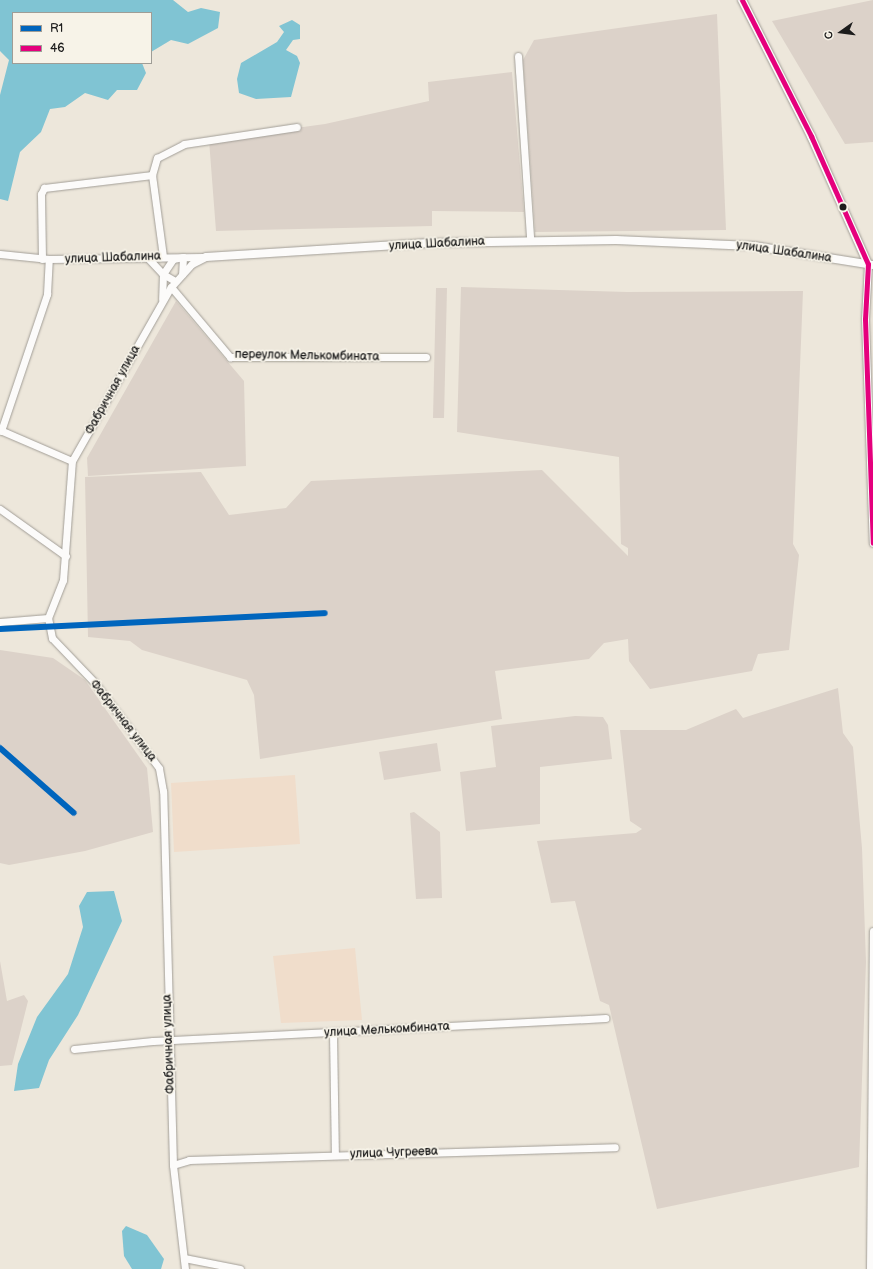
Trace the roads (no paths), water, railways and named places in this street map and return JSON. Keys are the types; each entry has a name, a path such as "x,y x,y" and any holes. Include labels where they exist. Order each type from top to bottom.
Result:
{"street":[{"path":"742,0 812,136 870,264 865,319 873,543"},
{"path":"518,56 530,240"},
{"path":"163,256 152,175 157,158 184,144 297,127"},
{"path":"72,461 0,431 47,294 46,259 40,194 44,188 152,175"},
{"name":"улица Шабалина","path":"0,254 46,259 147,256 183,257 530,240 754,246 870,264"},
{"name":"переулок Мелькомбината","path":"147,256 173,284 230,357 426,357"},
{"name":"Фабричная улица","path":"185,1269 173,1165 159,768 95,683 52,638 48,618 60,591 66,556 72,461 173,284 182,274 206,256"},
{"path":"162,304 163,274 173,259 183,257 182,274"},
{"path":"0,509 66,556"},
{"path":"0,622 48,618"},
{"path":"870,1269 873,931"},
{"name":"улица Мелькомбината","path":"74,1048 605,1018"},
{"path":"333,1033 335,1154"},
{"name":"улица Чугреева","path":"173,1165 190,1160 335,1154 616,1147"},
{"path":"184,1258 240,1269"}],"water":[{"path":"0,0 173,0 188,12 201,8 220,12 218,28 188,44 171,40 152,51 152,12 12,12 12,64 142,64 146,73 137,90 117,90 108,100 85,93 65,107 50,109 41,132 20,152 8,201 0,199 0,95 9,60 0,51"},
{"path":"292,20 300,25 300,39 293,40 286,50 297,56 300,63 291,97 256,99 239,93 237,79 241,63 277,42 284,32 279,26"},
{"path":"114,891 122,921 78,1015 49,1060 39,1088 14,1091 18,1064 37,1017 68,974 83,927 79,906 87,892"},
{"path":"126,1226 147,1235 164,1259 161,1269 132,1269 124,1256 122,1231"}]}
